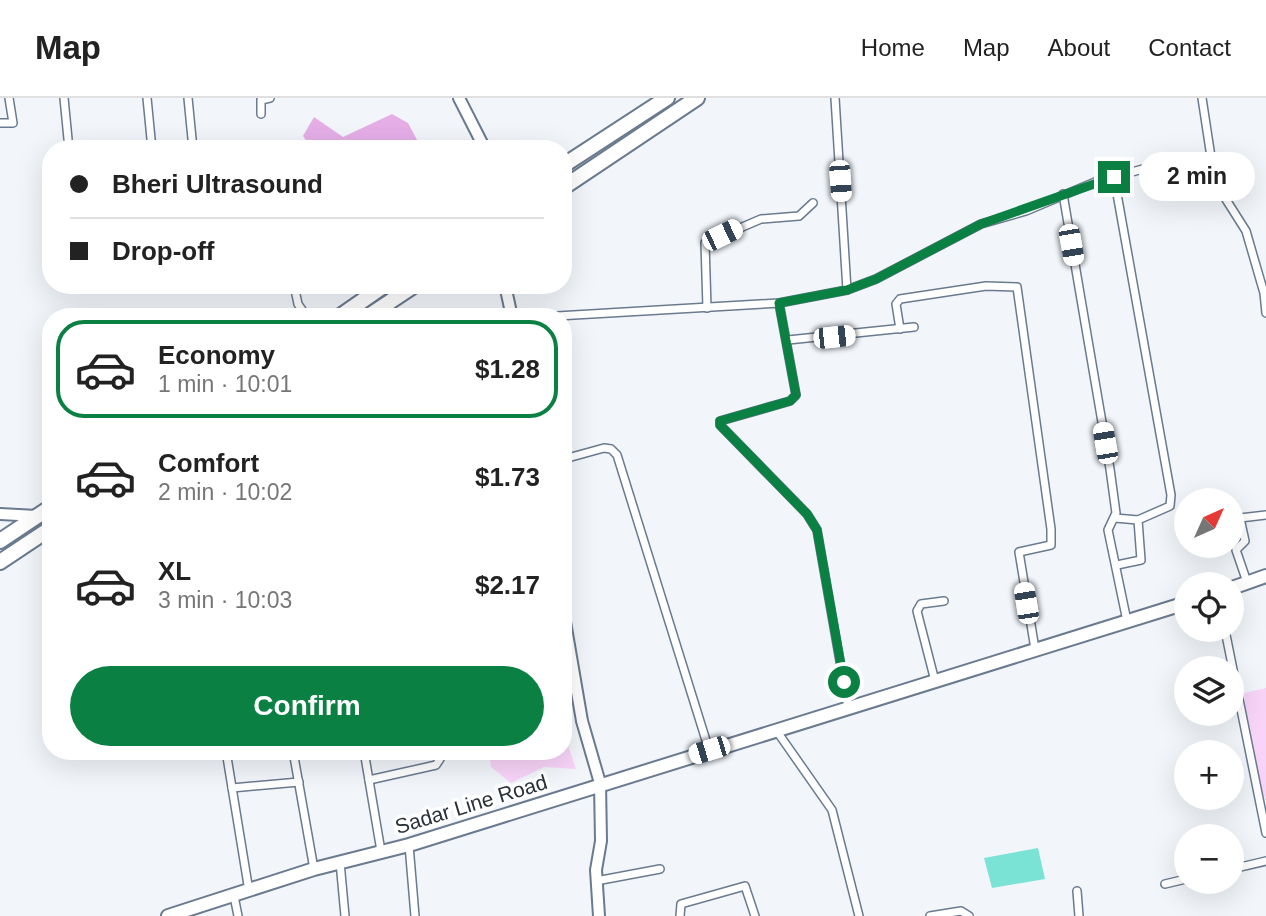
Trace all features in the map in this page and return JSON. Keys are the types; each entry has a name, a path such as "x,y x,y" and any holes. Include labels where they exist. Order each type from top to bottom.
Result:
{"highway":[{"path":"572,161 667,98"},
{"path":"572,182 697,98"},
{"path":"353,308 372,294"},
{"path":"380,308 402,294"},
{"path":"0,541 42,513"},
{"path":"0,562 42,534"}],"main road":[{"path":"459,98 480,140"},
{"path":"0,514 37,516"},
{"path":"1244,583 1266,576"},
{"name":"Sadar Line Road","path":"167,916 314,869 409,845 600,783 1174,607"},
{"path":"572,663 582,721 600,783 601,841 596,881 599,916"}],"street":[{"path":"0,123 13,123 9,98"},
{"path":"64,98 68,139"},
{"path":"147,98 151,140"},
{"path":"188,98 192,140"},
{"path":"261,114 261,100 270,98"},
{"path":"835,98 847,290"},
{"path":"1202,98 1213,170 1220,190 1245,232 1264,293 1266,313"},
{"path":"572,315 779,303 847,290 876,279 981,224 1026,211 1063,194 1154,166"},
{"path":"1114,177 1171,495 1170,506 1138,520 1115,518"},
{"path":"1063,194 1110,469 1115,518 1108,530 1118,565 1127,621"},
{"path":"707,308 705,243 761,219 799,216 813,203"},
{"path":"900,329 896,304 900,299 986,286 1017,287 1051,529 1051,544 1019,552 1035,649"},
{"path":"779,303 788,340 796,395 790,401 720,421 720,425 807,514 817,530 848,707"},
{"path":"788,340 914,327"},
{"path":"572,457 604,448 611,449 617,456 709,750"},
{"path":"1247,582 1236,550 1245,541 1240,518 1266,515"},
{"path":"1118,565 1139,561 1143,557 1138,520"},
{"path":"935,681 917,611 921,604 944,601"},
{"path":"1227,642 1266,832"},
{"path":"776,730 832,810 859,916"},
{"path":"227,760 249,891"},
{"path":"295,760 314,869"},
{"path":"366,760 376,833 382,851"},
{"path":"369,780 436,765 439,760"},
{"path":"232,788 299,782"},
{"path":"409,845 415,916"},
{"path":"1244,866 1266,861"},
{"path":"341,862 345,916"},
{"path":"596,881 608,881 660,869"},
{"path":"1165,884 1174,882"},
{"path":"680,916 681,904 745,886 755,916"},
{"path":"1077,891 1079,916"},
{"path":"234,896 238,916"},
{"path":"930,916 961,911 970,916"}],"shaded area":[{"path":"392,114 408,123 417,140 306,140 303,136 314,117 343,137"},
{"path":"1266,688 1266,800 1255,778 1244,693"},
{"path":"572,757 576,769 544,767 511,783 491,767 490,760 572,760"},
{"path":"1038,848 1045,879 992,888 984,858"}],"route":[{"path":"844,682 817,530 807,514 720,425 720,421 790,401 796,395 788,340 779,303 847,290 876,279 981,224 1026,211 1048,200 1114,177"}]}
